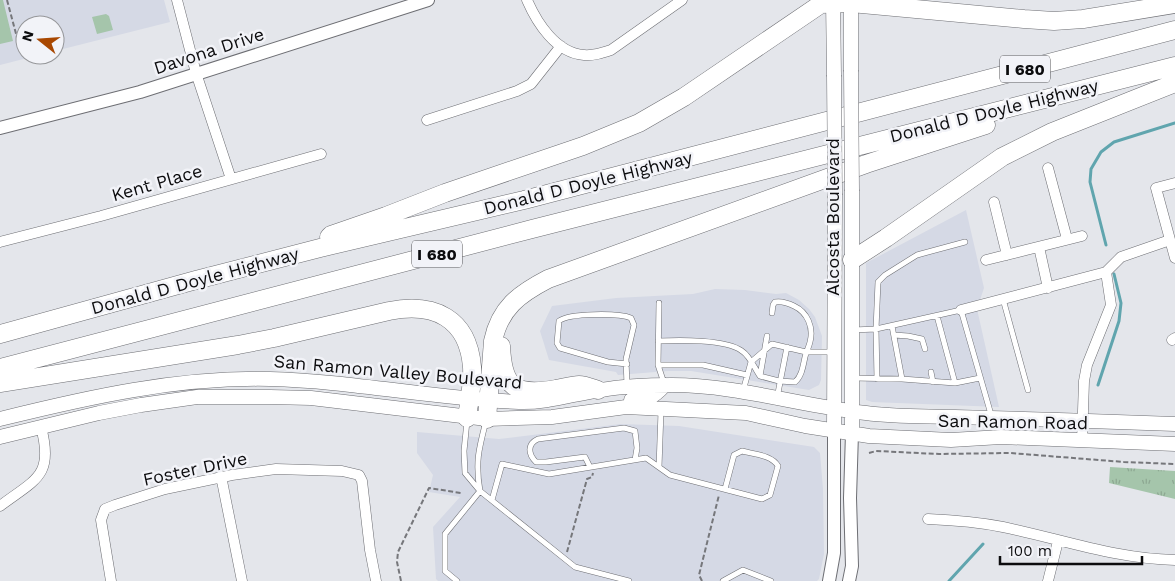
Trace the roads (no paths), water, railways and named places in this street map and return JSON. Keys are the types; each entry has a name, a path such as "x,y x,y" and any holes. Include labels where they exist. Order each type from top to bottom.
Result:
{"highway":[{"path":"320,248 331,235 386,216 445,192 582,146 639,123 684,97 821,4 851,2 1024,20 1054,21 1083,19 1175,4"},
{"name":"Donald D Doyle Highway","path":"0,334 196,280 320,248 534,197 1175,30"},
{"name":"Donald D Doyle Highway","path":"0,368 532,229 1175,66"},
{"path":"487,419 493,341 499,321 511,302 530,288 548,279 866,164 1075,98 1109,82"},
{"path":"852,260 1002,157 1052,132 1175,83"},
{"path":"0,383 238,345 389,311 404,308 420,308 437,312 451,321 462,334 467,344 472,368 467,418"},
{"path":"499,321 502,368 512,384 527,392 541,392 580,385 598,390"}],"main road":[{"name":"Alcosta Boulevard","path":"833,2 835,195 834,430"},
{"name":"Alcosta Boulevard","path":"851,2 852,433"},
{"name":"San Ramon Valley Boulevard","path":"0,419 96,396 139,388 228,379 314,382 470,400 521,402 550,401 598,390 664,385 743,391 852,412"},
{"path":"601,410 612,400 648,399 654,397 664,385"},
{"name":"San Ramon Valley Boulevard","path":"0,437 99,413 197,397 311,398 487,419 552,417 626,407 746,413 852,433"},
{"name":"San Ramon Road","path":"852,412 1175,424"},
{"name":"San Ramon Road","path":"852,433 869,436 951,440 1001,437 1082,442 1175,444"}],"street":[{"path":"177,0 196,73 231,179"},
{"name":"Davona Drive","path":"0,128 140,92 428,0"},
{"path":"527,0 541,27 561,46 573,53 584,55 598,54 611,50 682,0"},
{"path":"427,120 517,91 530,84 561,46"},
{"name":"Kent Place","path":"0,242 101,216 322,154"},
{"path":"1048,168 1067,240"},
{"path":"1175,183 1156,188 1175,258"},
{"path":"994,202 1007,255"},
{"path":"986,260 1082,236"},
{"path":"961,310 1106,272 1122,257 1170,240"},
{"path":"1039,247 1048,288"},
{"path":"1082,442 1084,381 1087,366 1111,305 1106,272"},
{"path":"0,506 34,480 42,471 46,460 46,446 41,427"},
{"path":"829,581 834,553 834,430"},
{"path":"849,581 852,566 850,498 852,433"},
{"name":"Foster Drive","path":"111,581 100,520 105,509 115,504 166,489 221,476 276,469 342,471 359,475 362,481 370,550 376,581"},
{"path":"221,476 242,581"},
{"path":"928,519 968,521 1130,557 1175,560"},
{"path":"1048,581 1058,541"}],"lane":[{"path":"876,379 878,282 885,275 917,255 965,242"},
{"path":"1003,299 1028,390"},
{"path":"658,341 698,341 728,346 744,352 760,376 780,381 795,382 800,378 810,342 809,320 795,306 778,301 773,305 772,313"},
{"path":"659,303 658,365 664,385"},
{"path":"852,330 876,329 961,310 992,418"},
{"path":"627,364 608,362 560,348 557,344 559,321 571,316 621,316 631,318 634,325 626,359 627,364 627,387"},
{"path":"938,316 955,383"},
{"path":"892,326 902,379"},
{"path":"894,335 922,339 925,349"},
{"path":"760,376 767,336"},
{"path":"743,391 751,362 772,344 806,352 835,352"},
{"path":"776,398 787,347"},
{"path":"658,365 703,365 747,375"},
{"path":"931,372 933,382"},
{"path":"853,378 955,383 980,378"},
{"path":"659,468 662,409"},
{"path":"467,418 464,451 465,473 480,491 575,567 629,581"},
{"path":"457,581 444,571 445,534 480,491 477,472 478,451 487,419"},
{"path":"592,467 585,456 536,462 530,454 530,446 532,442 538,439 624,428 630,429 636,436 635,460"},
{"path":"492,500 502,464 549,474 646,458 670,475 722,489 762,499 770,495 778,466 771,458 742,451 734,455 722,489"},
{"path":"723,581 743,570 771,581"}],"waterway":[{"path":"1106,245 1090,182 1091,169 1101,152 1114,142 1175,123"},
{"path":"1098,385 1119,321 1121,303 1114,274"},
{"path":"949,581 983,544"}]}
